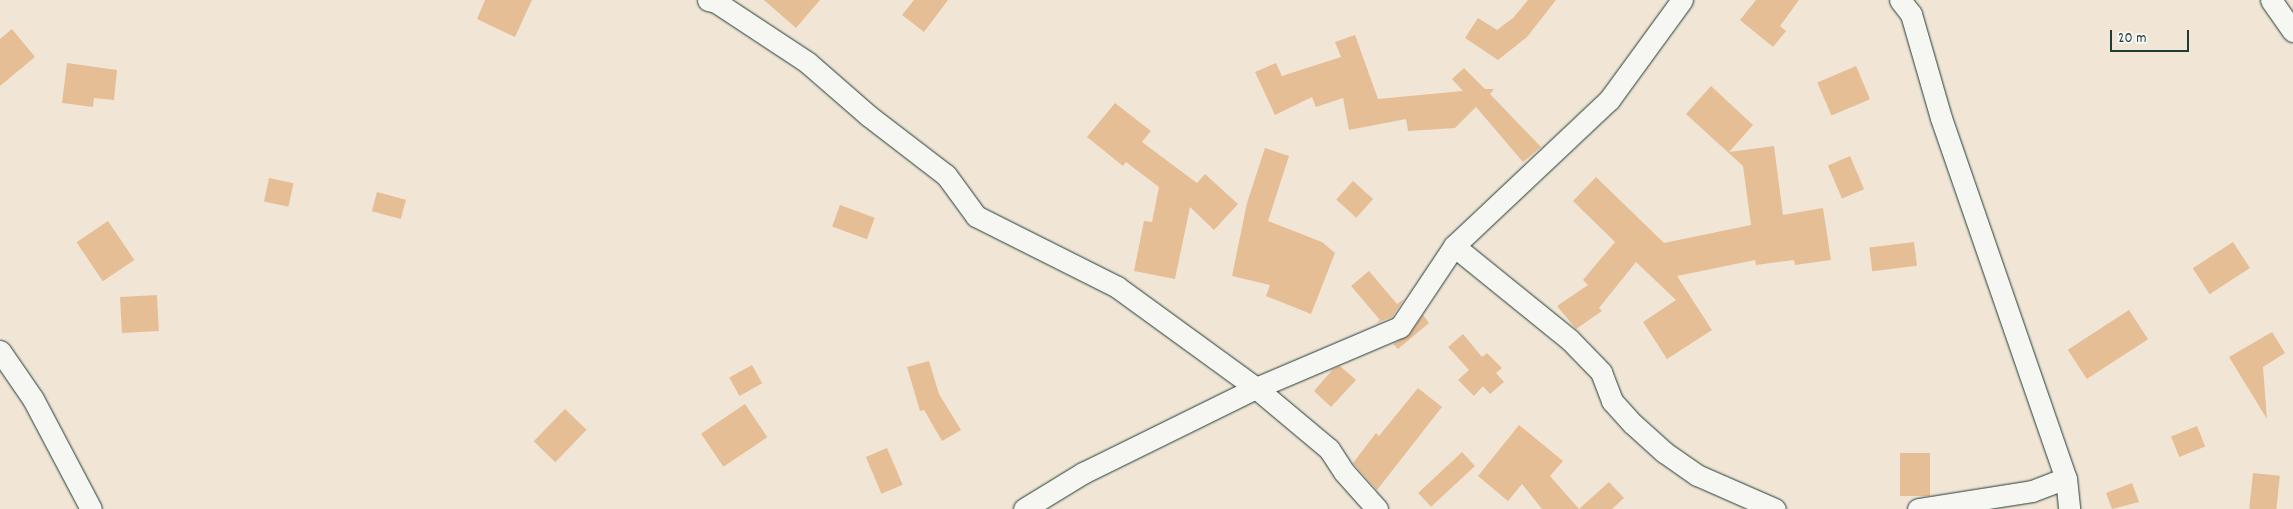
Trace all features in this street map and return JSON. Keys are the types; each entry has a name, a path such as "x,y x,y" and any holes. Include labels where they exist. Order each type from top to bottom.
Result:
{"street":[{"path":"708,0 716,2 807,62 869,116 946,175 976,216 1118,287 1256,388 1329,449 1344,472 1377,509"},
{"path":"1024,509 1082,473 1256,388 1400,326 1454,246 1609,100 1682,0"},
{"path":"1900,0 1911,14 1941,118 2066,478 2069,509"},
{"path":"2272,0 2293,30"},
{"path":"1454,246 1570,340 1601,372 1617,407 1664,452 1697,475 1775,509"},
{"path":"0,351 33,399 91,509"},
{"path":"1918,509 2032,491 2066,478"}],"building":[{"path":"485,0 532,0 515,37 477,19"},
{"path":"764,0 820,0 796,28"},
{"path":"914,0 948,0 924,32 902,15"},
{"path":"1528,0 1556,0 1527,37 1498,60 1465,38 1478,18 1497,30 1513,18"},
{"path":"1756,0 1799,0 1780,26 1786,31 1773,47 1740,20"},
{"path":"12,29 35,57 0,86 0,39"},
{"path":"1355,35 1378,99 1463,91 1452,79 1464,68 1485,89 1494,89 1490,94 1541,147 1523,162 1476,107 1455,128 1408,131 1406,119 1349,130 1343,98 1316,107 1312,97 1275,115 1255,72 1276,63 1282,76 1341,57 1335,42"},
{"path":"67,63 117,70 114,100 94,98 93,107 62,103"},
{"path":"1856,66 1870,99 1831,116 1817,82"},
{"path":"1711,86 1753,125 1729,152 1774,146 1783,215 1823,208 1831,260 1795,265 1794,260 1756,265 1755,260 1677,276 1712,330 1667,359 1643,322 1676,300 1636,262 1599,308 1602,311 1576,329 1557,306 1588,285 1583,280 1615,242 1573,201 1596,177 1664,243 1751,225 1743,166 1686,114"},
{"path":"1115,103 1151,131 1142,142 1197,183 1205,174 1238,204 1214,230 1190,207 1175,279 1134,271 1144,221 1152,222 1159,187 1126,162 1123,166 1087,137"},
{"path":"1265,148 1289,156 1268,221 1322,242 1335,253 1311,314 1266,296 1270,285 1232,276 1247,203"},
{"path":"1850,156 1864,189 1842,199 1828,165"},
{"path":"269,178 293,183 288,207 264,201"},
{"path":"1353,181 1373,199 1356,218 1336,200"},
{"path":"377,192 406,200 401,219 372,211"},
{"path":"840,205 875,218 867,239 832,227"},
{"path":"108,221 134,260 103,281 76,242"},
{"path":"1914,242 1917,266 1872,271 1869,247"},
{"path":"2233,242 2250,268 2210,294 2193,268"},
{"path":"1369,271 1397,304 1404,299 1392,317 1376,323 1380,320 1351,286"},
{"path":"157,295 159,331 122,333 120,297"},
{"path":"2129,310 2148,339 2087,379 2068,350"},
{"path":"1423,315 1429,323 1398,349 1393,344 1410,334"},
{"path":"2272,332 2285,353 2263,367 2267,419 2229,357"},
{"path":"1463,334 1482,357 1487,353 1502,368 1496,373 1504,382 1490,394 1483,386 1474,396 1458,380 1469,370 1448,347"},
{"path":"929,361 939,394 961,430 942,441 924,410 920,411 907,367"},
{"path":"752,365 762,383 739,396 729,378"},
{"path":"1340,366 1356,380 1331,407 1314,391 1333,369"},
{"path":"1418,388 1442,407 1377,490 1353,463 1376,433 1379,436"},
{"path":"745,404 767,437 723,467 701,434"},
{"path":"565,409 587,430 555,462 534,441"},
{"path":"1519,425 1563,461 1550,476 1579,509 1542,509 1522,484 1508,501 1478,476"},
{"path":"2197,426 2205,446 2179,457 2171,436"},
{"path":"887,448 903,485 881,494 866,457"},
{"path":"1462,452 1475,466 1431,507 1418,493"},
{"path":"1900,453 1930,453 1930,496 1900,496"},
{"path":"2253,473 2280,476 2276,509 2249,509"},
{"path":"1609,482 1624,498 1612,509 1579,509"},
{"path":"2132,483 2139,502 2112,509 2106,493"}]}
